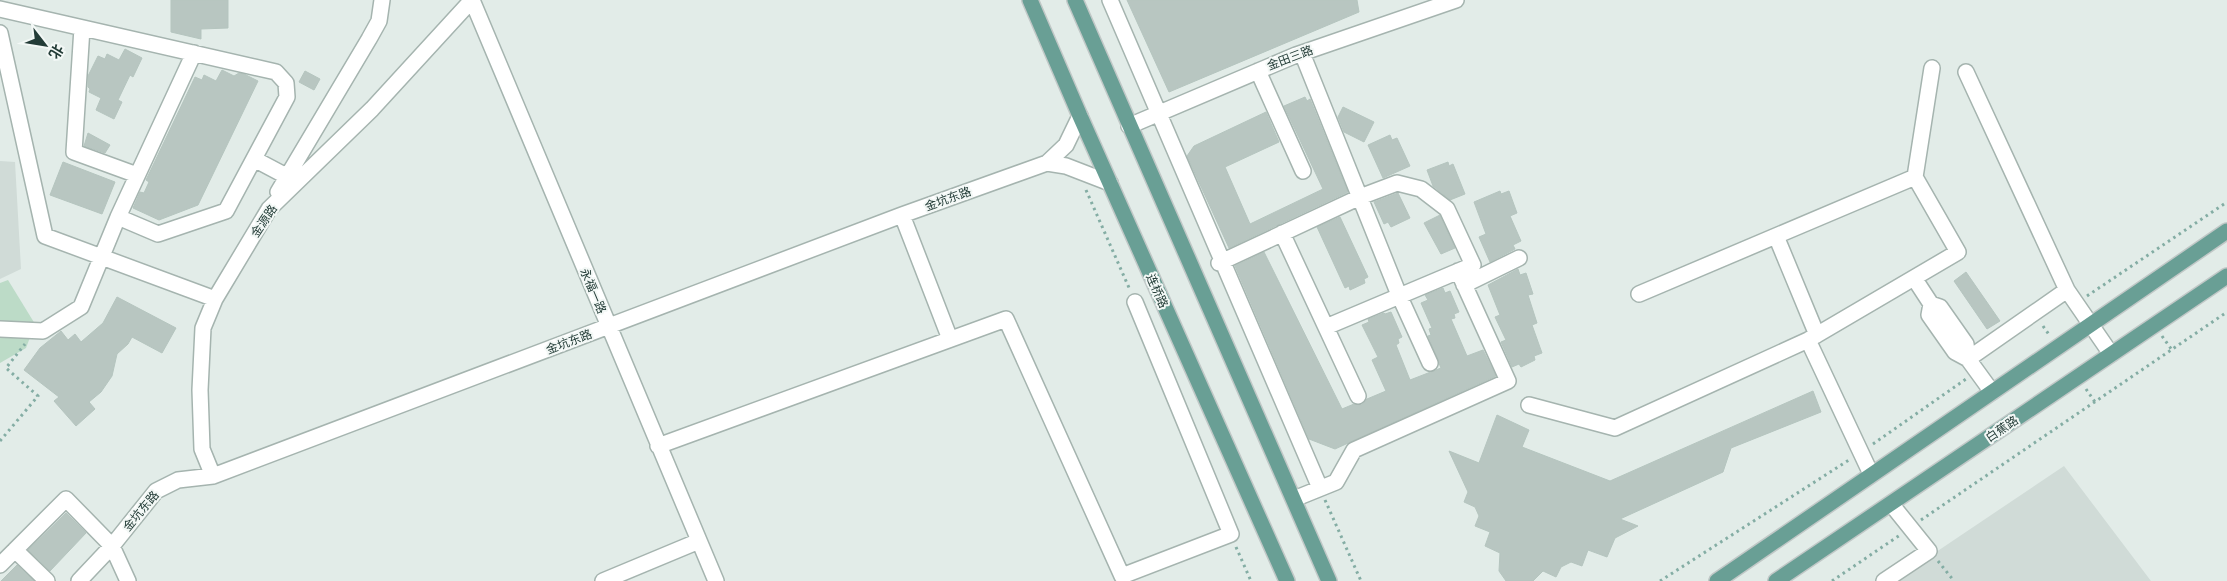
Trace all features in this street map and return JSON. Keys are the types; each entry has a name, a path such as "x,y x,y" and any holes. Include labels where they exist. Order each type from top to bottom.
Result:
{"main road":[{"name":"连桥路","path":"1030,0 1287,581"},
{"path":"1075,0 1329,581"},
{"path":"1717,581 2227,231"},
{"name":"白蕉路","path":"1776,581 1892,505 2110,354 2227,276"}],"street":[{"path":"269,209 370,39 379,21 382,0"},
{"name":"金源路","path":"213,476 202,450 200,390 203,328 215,299 269,209 372,109 472,0"},
{"name":"永福一路","path":"472,0 716,581"},
{"path":"1110,0 1320,488"},
{"name":"金田三路","path":"1129,126 1302,53 1456,0"},
{"path":"0,9 276,72 286,84 287,97 226,211 158,234 118,217"},
{"path":"82,28 74,152 137,175"},
{"path":"0,33 45,236 215,299"},
{"path":"0,330 43,331 81,307 100,257 194,53"},
{"path":"1302,53 1399,295 1430,363"},
{"path":"1529,405 1615,428 1812,337 1958,252 1915,177 1932,68"},
{"path":"1258,71 1303,171"},
{"path":"1966,72 2067,290 2110,354"},
{"name":"金坑东路","path":"79,581 112,546 150,497 163,486 178,480 213,476 902,215 1047,163 1066,145 1080,116"},
{"path":"254,159 288,177"},
{"path":"1047,163 1078,171 1110,184"},
{"path":"1639,294 1915,177"},
{"path":"1219,263 1360,197 1397,183 1421,189 1447,209 1473,265 1461,278"},
{"path":"902,215 950,339"},
{"path":"1282,233 1358,396"},
{"path":"1776,236 1812,337 1871,474"},
{"path":"1326,327 1399,295 1461,278 1519,258"},
{"path":"1294,499 1336,482 1354,450 1508,381 1461,278"},
{"path":"1914,278 1930,304 1929,315 1955,352 1973,366 1992,392"},
{"path":"1973,366 2067,290"},
{"path":"658,446 1006,319 1122,576 1231,534 1135,302"},
{"path":"0,565 66,499 112,546 128,581"},
{"path":"1884,581 1930,551 1892,505"},
{"path":"603,581 698,541"},
{"path":"15,550 48,581"}],"path":[{"path":"1078,171 1135,302"},
{"path":"2076,304 2227,202"},
{"path":"1832,581 2227,312"},
{"path":"2036,331 2052,320"},
{"path":"0,441 38,396 6,368 36,331"},
{"path":"1660,581 1860,452 1973,366"},
{"path":"1320,488 1361,581"},
{"path":"1231,534 1251,581"},
{"path":"1930,551 1954,581"}],"shaded area":[{"path":"0,161 15,162 21,269 0,279"},
{"path":"2064,466 2151,581 1893,581"}],"green space":[{"path":"8,280 35,324 26,348 0,363 0,283"}],"building":[{"path":"171,0 228,0 228,28 201,29 201,39 171,32"},
{"path":"1127,0 1357,0 1359,12 1169,92"},
{"path":"125,49 142,58 133,77 130,75 118,100 122,102 114,119 96,110 101,98 89,92 88,76 98,56 105,59 107,54 119,60"},
{"path":"222,70 234,76 239,73 244,74 258,81 198,205 159,220 133,208 140,192 144,193 149,182 146,180 195,77 202,80 204,75 216,81"},
{"path":"305,71 320,79 314,90 299,82"},
{"path":"1305,97 1307,101 1310,99 1348,192 1229,248 1187,156 1194,146 1266,112 1279,142 1225,167 1250,224 1323,189 1284,106"},
{"path":"1343,107 1374,122 1364,142 1344,132 1338,117"},
{"path":"88,133 110,145 105,153 84,146"},
{"path":"1390,135 1392,140 1397,138 1410,166 1383,178 1368,145"},
{"path":"63,162 115,182 102,214 50,195"},
{"path":"1448,162 1449,166 1453,164 1465,194 1450,200 1433,186 1427,170"},
{"path":"1500,191 1501,194 1509,191 1517,213 1510,216 1521,241 1513,245 1515,249 1490,262 1479,237 1486,234 1474,202"},
{"path":"1398,193 1410,218 1391,227 1388,222 1384,224 1374,202"},
{"path":"1440,215 1455,248 1441,254 1424,223"},
{"path":"1340,217 1368,277 1364,279 1365,283 1350,290 1349,286 1345,288 1317,227"},
{"path":"1264,252 1342,409 1354,404 1362,405 1367,399 1386,391 1372,360 1378,357 1362,325 1369,322 1368,319 1391,312 1402,337 1398,339 1399,343 1396,345 1410,380 1441,368 1428,336 1431,335 1429,329 1432,328 1421,303 1428,300 1425,295 1443,288 1445,293 1450,291 1459,312 1454,314 1455,318 1451,319 1467,356 1483,350 1496,376 1335,449 1309,439 1235,266"},
{"path":"1518,269 1520,275 1526,273 1533,294 1528,295 1537,323 1532,325 1542,353 1534,356 1535,360 1521,367 1519,364 1512,367 1501,342 1506,340 1495,317 1500,315 1488,285"},
{"path":"1966,272 2000,321 1987,329 1954,281"},
{"path":"117,297 176,328 162,353 132,337 128,344 117,354 112,376 101,392 89,402 95,409 76,426 54,401 59,397 24,370 40,348 61,331 68,340 75,334 81,342 103,323"},
{"path":"1813,391 1821,412 1731,448 1723,472 1620,519 1638,526 1615,538 1607,557 1588,550 1582,566 1571,562 1561,567 1556,577 1543,571 1533,581 1506,581 1499,571 1500,553 1485,546 1490,532 1475,526 1479,516 1475,507 1464,502 1468,492 1449,451 1479,463 1497,415 1529,430 1522,447 1610,481"},
{"path":"66,513 86,533 50,571 28,550"},
{"path":"17,565 34,581 1,581"}]}
